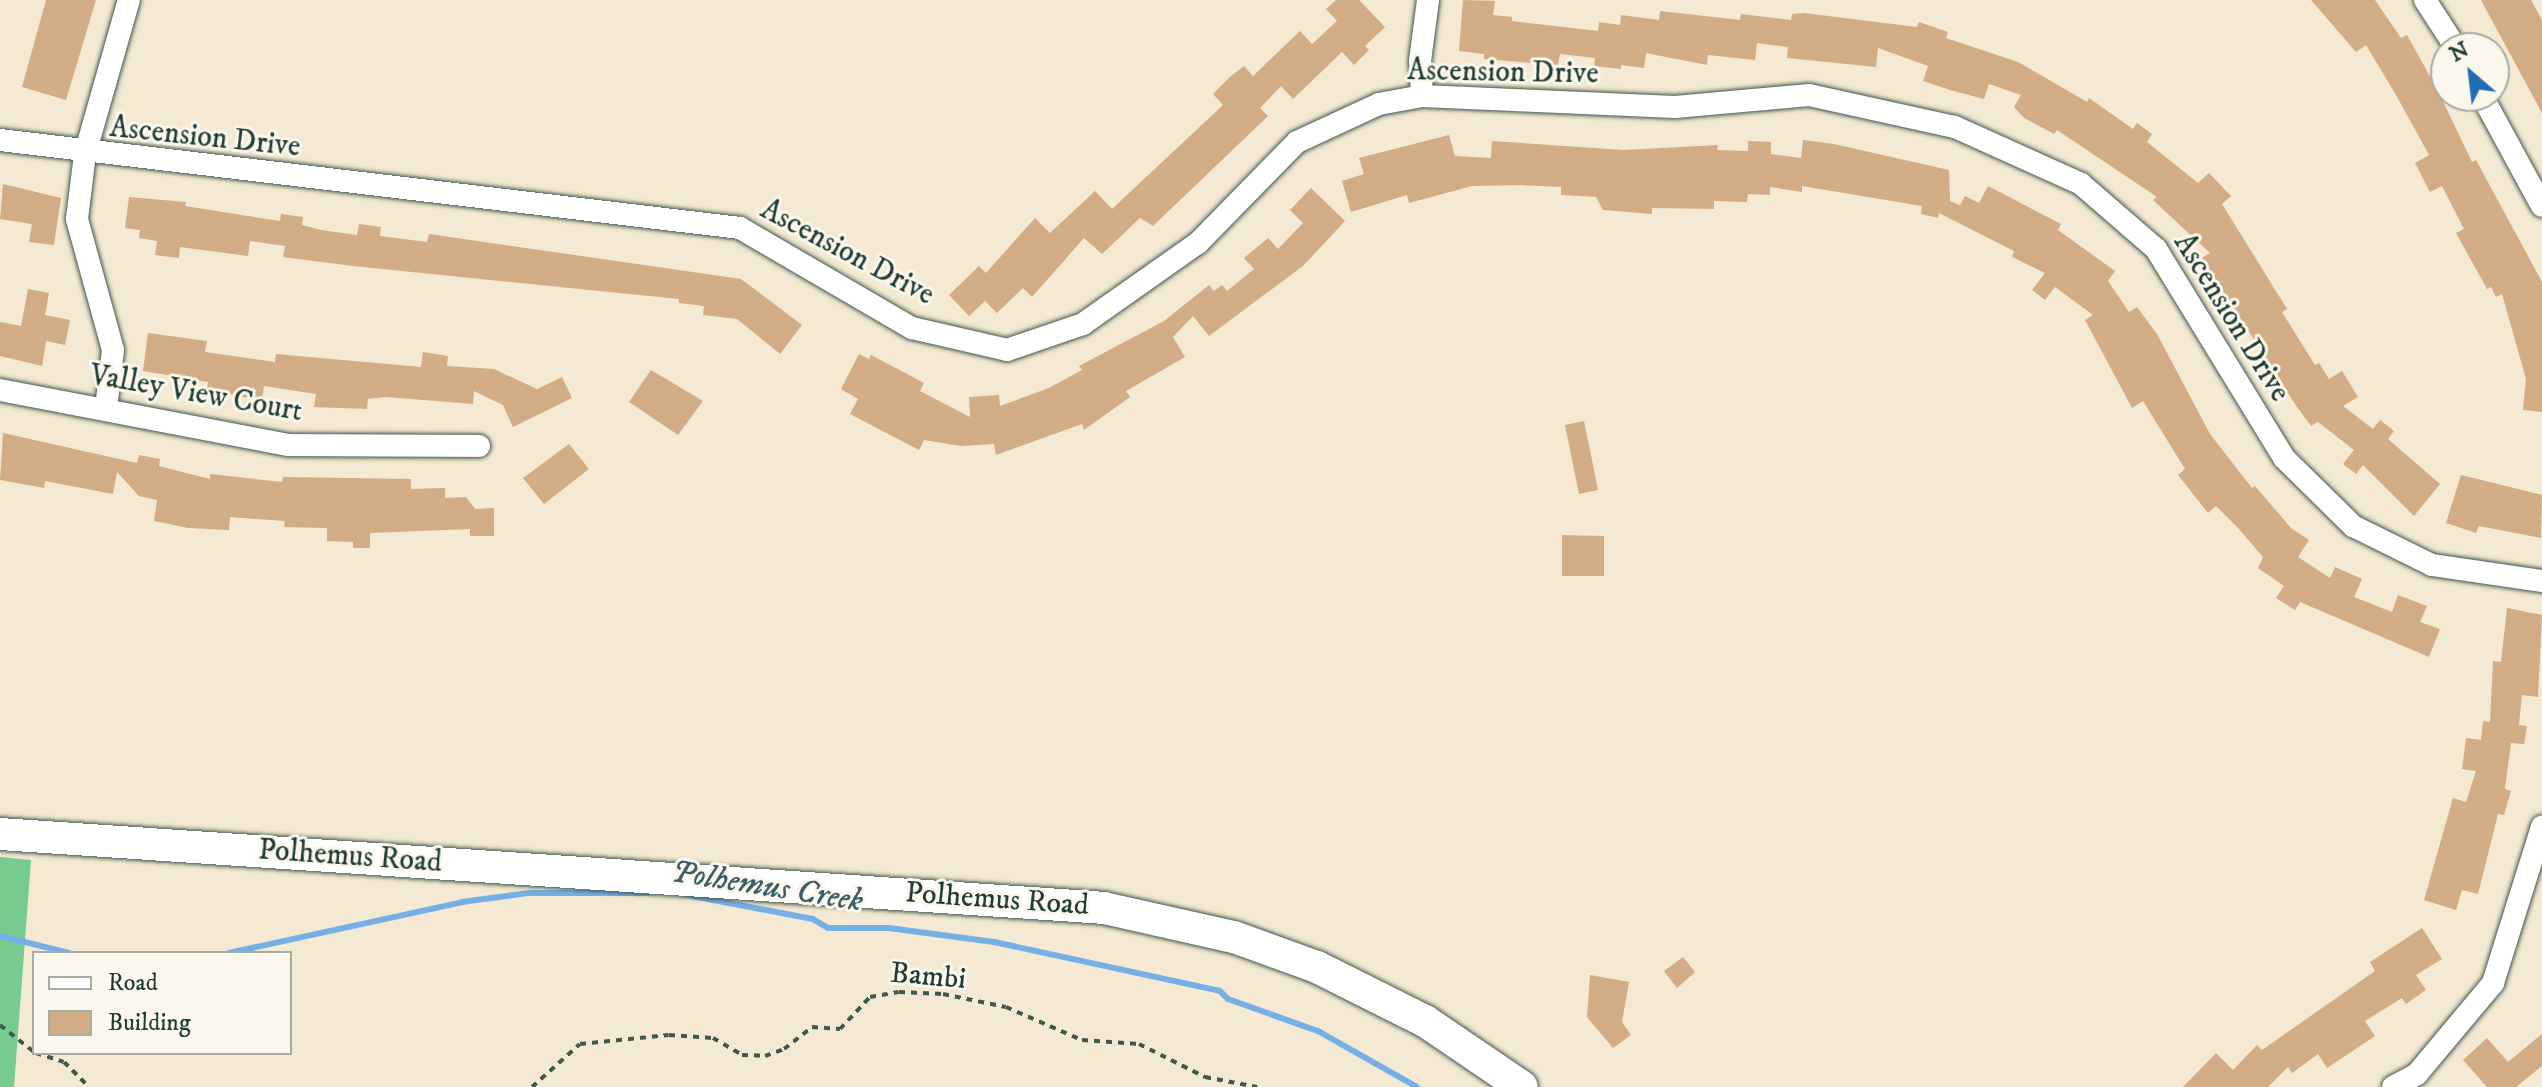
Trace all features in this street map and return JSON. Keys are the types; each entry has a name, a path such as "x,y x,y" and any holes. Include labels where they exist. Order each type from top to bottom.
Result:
{"main road":[{"name":"Polhemus Road","path":"0,834 1104,908 1234,937 1317,967 1425,1021 1522,1087"}],"street":[{"path":"106,408 113,350 105,305 84,254 77,219 85,154 129,0"},
{"path":"1422,96 1420,61 1428,0"},
{"path":"2425,0 2446,32"},
{"name":"Ascension Drive","path":"0,140 85,154 740,228 912,328 1007,350 1083,324 1198,243 1297,142 1352,114 1422,96 1675,107 1809,95 1955,127 2081,184 2156,249 2284,458 2353,526 2432,565 2542,581"},
{"path":"2491,112 2542,206"},
{"name":"Valley View Court","path":"0,390 289,445 479,446"},
{"path":"2393,1087 2422,1080 2493,983 2537,855 2542,827"}],"path":[{"name":"Bambi","path":"532,1087 580,1044 669,1035 713,1038 742,1055 765,1056 784,1049 812,1027 840,1029 870,997 899,992 1006,1007 1082,1040 1139,1044 1191,1072 1257,1087"},
{"path":"0,1025 32,1050"},
{"path":"44,1055 64,1062 89,1087"}],"green space":[{"path":"0,857 31,860 14,1087 0,1087"}],"building":[{"path":"46,0 96,0 66,100 22,87"},
{"path":"1336,0 1359,0 1385,27 1365,46 1369,50 1354,65 1342,52 1293,99 1281,86 1260,108 1268,116 1153,226 1140,218 1102,254 1084,238 1032,297 1023,288 997,313 985,301 969,316 949,295 979,266 986,273 1035,218 1050,233 1095,191 1112,209 1223,105 1213,94 1231,76 1244,66 1253,76 1300,31 1312,44 1337,21 1326,9"},
{"path":"1463,0 1495,1 1493,15 1512,17 1512,21 1598,31 1599,22 1620,25 1621,15 1659,20 1660,11 1740,20 1741,14 1791,20 1792,14 1804,13 1917,27 1919,22 1948,32 1946,38 2018,62 2087,102 2089,98 2133,129 2137,123 2152,134 2147,142 2198,183 2209,173 2231,196 2222,204 2287,309 2282,312 2315,365 2319,363 2329,379 2342,371 2358,397 2343,406 2373,429 2380,420 2394,431 2388,439 2440,484 2414,516 2363,465 2356,474 2343,464 2354,450 2318,422 2311,426 2202,258 2210,253 2153,200 2157,197 2057,130 2054,134 2024,118 2014,107 2021,95 1989,84 1984,99 1950,90 1923,81 1928,66 1878,48 1876,67 1787,58 1788,47 1757,43 1755,60 1708,55 1707,65 1646,53 1644,68 1621,65 1621,69 1594,66 1595,58 1560,54 1558,65 1484,59 1484,54 1459,51"},
{"path":"2311,0 2375,0 2401,38 2407,35 2430,76 2430,112 2448,112 2472,162 2476,160 2542,282 2542,412 2523,410 2526,379 2502,294 2496,297 2491,287 2487,289 2456,233 2464,229 2442,186 2430,192 2415,163 2429,155 2366,45 2356,52"},
{"path":"2481,0 2531,0 2542,20 2542,113 2510,54 2510,32 2498,32"},
{"path":"1449,135 1455,156 1491,158 1492,141 1624,150 1718,145 1717,150 1748,151 1748,141 1771,142 1771,154 1801,158 1803,140 1834,144 1949,170 1950,201 1960,205 1965,196 1979,203 1988,186 2061,224 2058,230 2115,271 2108,281 2129,312 2137,307 2157,334 2210,434 2252,488 2255,486 2291,528 2309,540 2298,557 2330,578 2335,567 2362,579 2354,597 2392,612 2398,595 2427,606 2420,622 2440,629 2429,657 2300,602 2295,610 2276,598 2284,586 2258,568 2263,557 2216,506 2208,513 2178,475 2185,469 2143,401 2132,408 2085,320 2093,315 2055,287 2045,300 2032,290 2045,273 2012,257 2014,251 1939,213 1938,218 1921,214 1922,206 1802,186 1802,192 1770,187 1770,195 1748,194 1747,202 1714,201 1714,209 1652,208 1652,214 1603,210 1596,197 1561,195 1561,187 1521,185 1472,186 1409,203 1407,195 1351,212 1342,181 1364,174 1359,158"},
{"path":"3,184 61,198 54,245 29,242 32,224 0,219"},
{"path":"1311,188 1345,221 1303,266 1209,336 1193,316 1173,337 1185,357 1126,391 1130,397 1084,430 1082,424 996,455 994,444 961,446 924,440 919,450 850,414 858,399 841,389 859,354 869,359 871,355 924,383 920,391 970,417 969,397 999,395 1000,406 1049,388 1082,370 1079,366 1164,321 1209,285 1214,291 1222,285 1227,291 1254,269 1244,258 1268,238 1278,249 1303,223 1290,210"},
{"path":"129,197 186,202 185,206 280,221 281,214 303,217 302,225 357,235 359,224 381,227 380,236 427,242 429,234 741,279 802,325 780,354 737,319 703,315 704,306 679,303 679,299 283,257 285,246 250,241 248,256 180,247 179,258 155,255 157,241 139,238 140,230 125,228"},
{"path":"28,289 49,293 45,315 70,320 65,345 46,341 42,366 0,356 0,322 21,326"},
{"path":"148,333 207,341 205,352 275,362 276,354 421,367 423,352 448,356 447,366 494,369 537,389 562,377 572,398 513,427 503,405 474,391 473,404 386,397 368,399 367,409 314,407 316,394 264,386 262,399 241,397 207,389 208,382 143,371"},
{"path":"651,370 703,401 678,435 629,402"},
{"path":"1584,421 1598,490 1579,494 1565,425"},
{"path":"3,433 137,463 139,455 160,459 159,466 210,479 210,474 282,482 283,477 411,479 411,489 445,488 445,498 466,497 475,509 494,508 494,536 470,536 470,529 370,533 370,548 353,548 353,542 327,541 327,528 284,527 285,521 230,517 229,530 188,528 154,521 157,500 139,496 117,472 113,494 45,481 44,488 0,480"},
{"path":"569,444 589,469 544,504 523,478"},
{"path":"2461,475 2542,495 2541,538 2479,526 2476,533 2446,523"},
{"path":"1562,535 1604,536 1604,576 1562,576"},
{"path":"2507,608 2542,615 2538,697 2522,695 2519,725 2527,726 2524,744 2511,743 2505,789 2511,791 2504,815 2498,814 2478,894 2462,890 2456,910 2424,900 2453,798 2466,802 2476,771 2462,769 2466,738 2481,740 2483,721 2490,722 2493,661 2501,662"},
{"path":"2422,928 2442,959 2416,975 2426,990 2406,1004 2402,998 2365,1021 2375,1036 2327,1068 2318,1054 2292,1073 2288,1067 2268,1087 2183,1087 2216,1053 2233,1070 2257,1045 2262,1050 2375,971 2370,962"},
{"path":"1683,957 1695,972 1677,988 1664,971"},
{"path":"1590,975 1629,982 1622,1022 1631,1035 1613,1048 1587,1017"},
{"path":"2542,1034 2542,1066 2516,1087 2487,1087 2463,1060 2487,1038 2508,1062"}],"waterway":[{"name":"Polhemus Creek","path":"238,951 462,902 529,893 648,893"},
{"name":"Polhemus Creek","path":"687,895 813,919 828,928 889,928 994,942 1220,991 1228,999 1318,1031 1417,1087"},
{"name":"Polhemus Creek","path":"0,936 61,951"}]}
